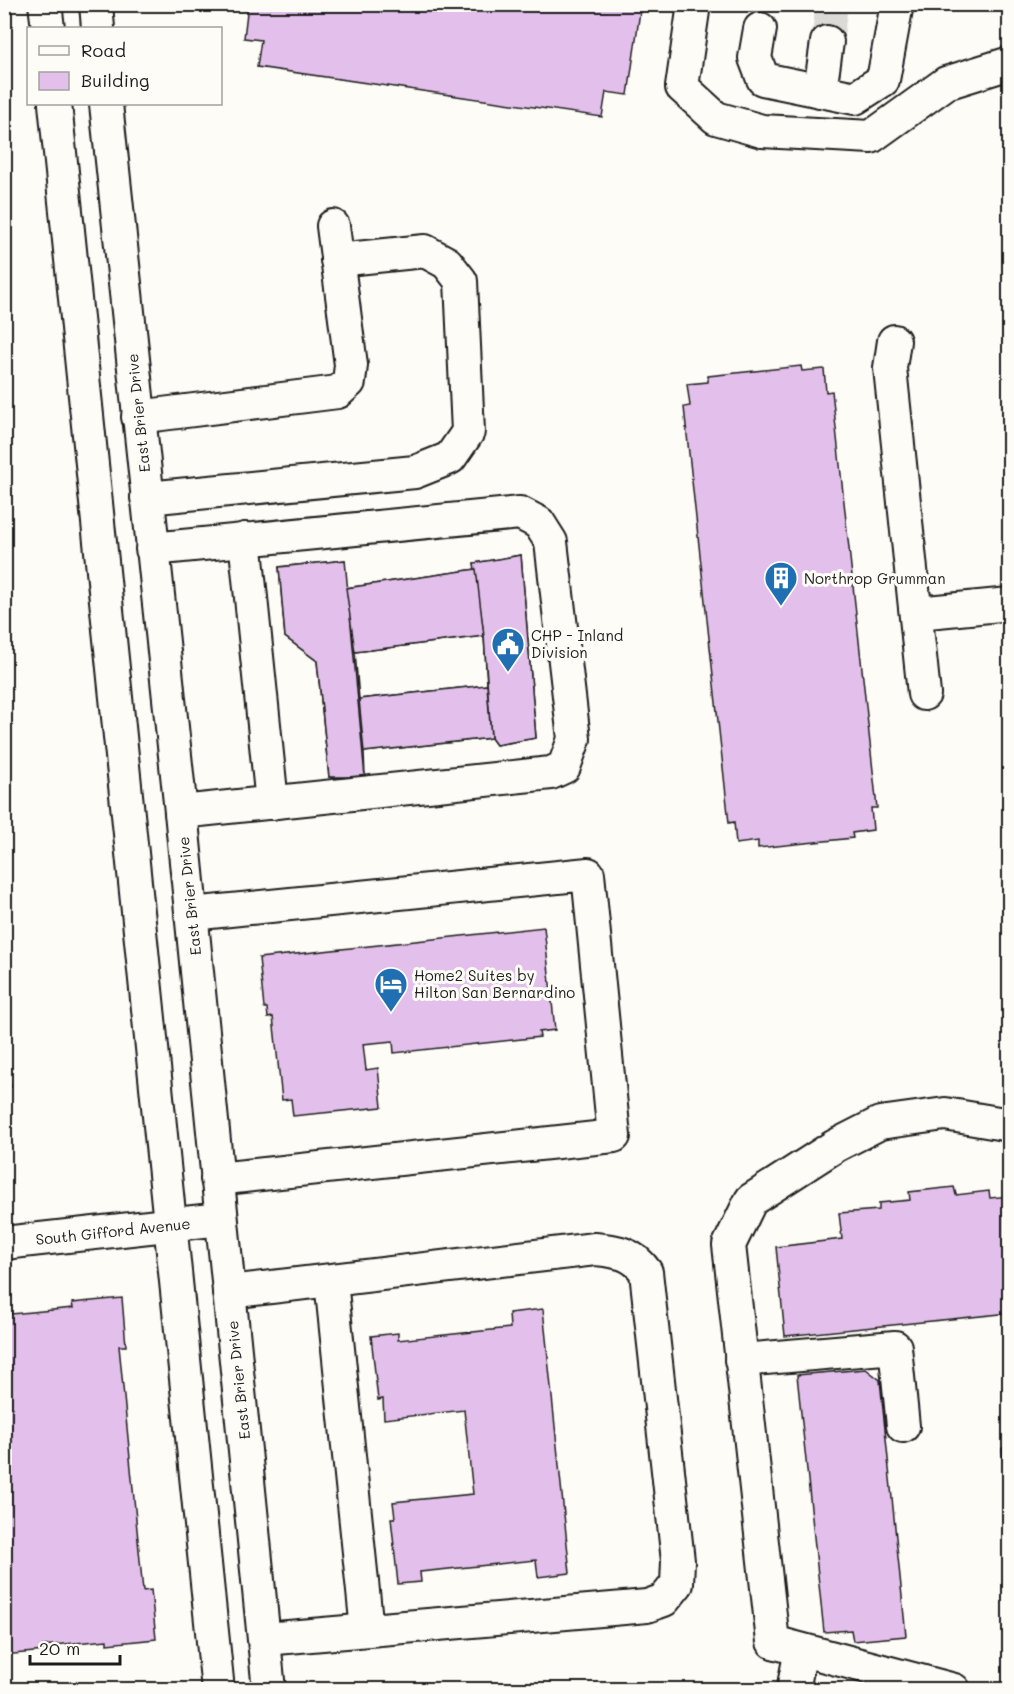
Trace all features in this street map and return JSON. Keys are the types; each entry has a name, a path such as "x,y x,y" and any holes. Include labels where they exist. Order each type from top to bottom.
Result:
{"street":[{"path":"45,4 48,27"},
{"path":"96,4 98,27"},
{"path":"694,4 682,87 716,118 762,131 871,137 946,83 1010,63"},
{"path":"762,14 755,58 763,79 855,98 883,80 897,4"},
{"path":"820,91 827,42"},
{"path":"55,105 218,1689"},
{"name":"East Brier Drive","path":"105,105 181,812 269,1689"},
{"path":"138,417 338,392 349,382 351,365 333,226"},
{"path":"147,498 415,472 450,458 468,432 461,281 447,262 425,250 337,260"},
{"path":"894,341 890,368 924,694"},
{"path":"152,549 520,513 539,523 551,542 574,739 564,766 551,773 181,812"},
{"path":"252,538 272,803"},
{"path":"917,613 1010,604"},
{"path":"191,914 588,874 614,1136 217,1179"},
{"path":"954,1689 773,1642 729,1245 751,1200 835,1146 880,1123 945,1114 1010,1125"},
{"name":"South Gifford Avenue","path":"4,1243 221,1220"},
{"path":"229,1292 595,1249 621,1252 638,1260 646,1272 678,1561 677,1584 664,1600 647,1606 265,1639"},
{"path":"331,1281 366,1630"},
{"path":"741,1360 895,1347 903,1426"},
{"path":"793,1689 801,1650"}],"building":[{"path":"248,4 641,4 628,95 606,92 602,117 257,67 261,40 244,38"},
{"name":"Northrop Grumman","path":"801,366 802,371 824,369 826,392 832,391 877,808 871,808 873,830 852,833 853,838 758,848 758,841 736,844 734,822 729,823 684,407 690,406 687,384 708,382 708,376"},
{"name":"CHP - Inland Division","path":"521,555 536,738 496,745 491,738 364,752 365,777 329,777 317,661 285,637 279,567 345,560 346,588 476,569 474,563","holes":["484,636 487,685 359,699 355,652"]},
{"path":"521,555 536,738 496,745 491,738 484,636 474,563"},
{"path":"345,560 365,777 329,777 317,661 285,637 279,567"},
{"path":"476,569 484,636 355,652 346,588"},
{"path":"487,685 491,738 364,752 359,699"},
{"path":"544,927 555,1030 539,1032 540,1037 394,1053 393,1041 363,1044 366,1070 378,1068 382,1107 293,1116 291,1099 282,1100 273,1017 268,1018 267,1008 264,1008 259,958"},
{"path":"4,1039 11,1087 4,1087"},
{"path":"954,1187 956,1195 989,1191 990,1198 1010,1196 1010,1313 785,1336 776,1247 842,1239 839,1213 879,1210 879,1203 910,1200 909,1192"},
{"path":"122,1298 126,1346 119,1346 143,1591 151,1590 156,1639 107,1644 107,1640 43,1646 44,1651 4,1655 4,1310 10,1309 11,1314 73,1308 72,1303"},
{"path":"543,1309 570,1573 538,1577 536,1560 420,1572 421,1582 398,1584 391,1518 395,1518 393,1502 473,1494 464,1410 384,1419 383,1399 378,1400 371,1336 398,1333 398,1340 510,1328 509,1313"},
{"path":"866,1369 880,1380 906,1636 853,1641 851,1630 824,1632 797,1375"},
{"path":"1010,1440 1010,1523 1002,1449"}],"tunnel":[{"path":"827,42 832,4"}],"place":[{"name":"Northrop Grumman","path":"781,607"},
{"name":"CHP - Inland Division","path":"508,673"},
{"name":"Home2 Suites by Hilton San Bernardino","path":"391,1013"}]}
